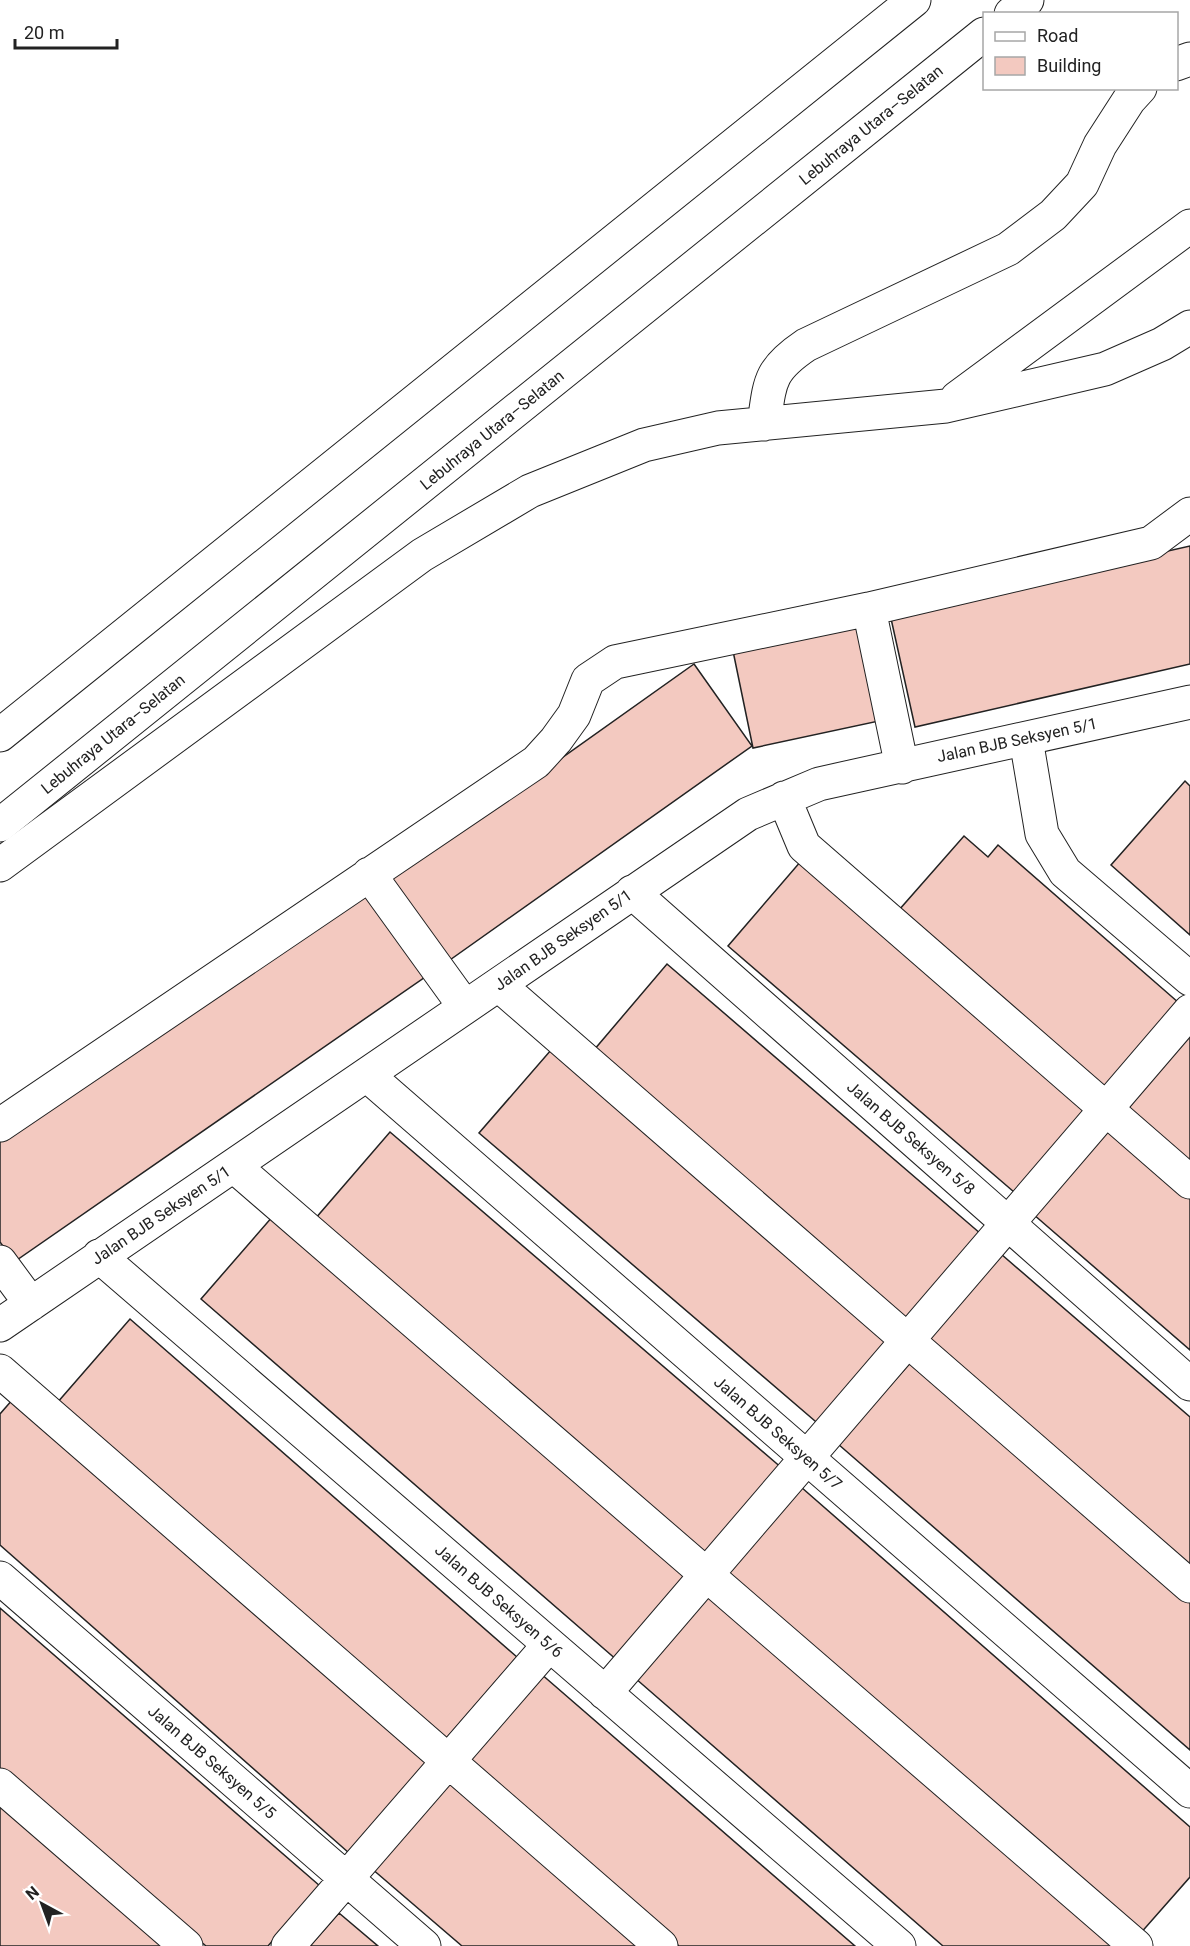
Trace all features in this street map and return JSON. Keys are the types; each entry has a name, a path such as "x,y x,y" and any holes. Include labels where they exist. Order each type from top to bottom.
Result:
{"main road":[{"path":"0,735 914,0"},
{"path":"1013,12 1027,0"},
{"name":"Lebuhraya Utara–Selatan","path":"0,825 983,35"},
{"path":"764,424 770,382 784,360 806,345 1008,249 1053,215 1082,184 1100,145 1129,100 1138,90"},
{"path":"946,406 1189,225"},
{"path":"0,866 422,555 530,491 645,446 718,428 946,406 1105,369 1162,344 1190,327"},
{"path":"0,1125 536,762 574,715 588,680 615,662 869,609 1151,543 1190,514"},
{"path":"869,609 902,767"},
{"name":"Jalan BJB Seksyen 5/1","path":"0,1324 748,814 819,784 1026,739 1188,709"},
{"path":"1026,739 1042,834 1065,872 1190,979"},
{"path":"784,798 804,846 1190,1182"},
{"path":"369,874 465,1007"},
{"name":"Jalan BJB Seksyen 5/8","path":"632,892 1190,1384"},
{"path":"498,985 1190,1586"},
{"path":"605,1693 1190,1011"},
{"name":"Jalan BJB Seksyen 5/7","path":"367,1075 1190,1791"},
{"path":"234,1166 1136,1946"},
{"name":"Jalan BJB Seksyen 5/6","path":"99,1256 899,1946"},
{"path":"0,1262 30,1304"},
{"path":"0,1371 661,1946"},
{"name":"Jalan BJB Seksyen 5/5","path":"0,1578 424,1946"},
{"path":"288,1946 549,1645"},
{"path":"0,1785 186,1946"}],"building":[{"path":"1190,546 1190,664 915,727 890,614"},
{"path":"859,625 879,721 753,748 733,651"},
{"path":"694,664 752,746 447,962 390,880"},
{"path":"1185,781 1190,786 1190,935 1111,865"},
{"path":"964,836 988,857 998,845 1179,1003 1105,1089 899,910"},
{"path":"801,861 1087,1108 1014,1192 728,946"},
{"path":"367,887 428,975 14,1262 0,1242 0,1141"},
{"path":"667,964 981,1234 908,1320 594,1050"},
{"path":"1190,1035 1190,1165 1126,1110"},
{"path":"551,1050 894,1345 822,1427 479,1133"},
{"path":"1110,1126 1190,1196 1190,1350 1033,1214"},
{"path":"390,1132 783,1469 708,1556 315,1219"},
{"path":"273,1216 690,1578 618,1661 201,1299"},
{"path":"1001,1254 1190,1417 1190,1569 926,1341"},
{"path":"130,1319 517,1657 445,1740 57,1403"},
{"path":"912,1361 1190,1602 1190,1750 838,1444"},
{"path":"13,1399 427,1764 349,1853 0,1545 0,1414"},
{"path":"801,1487 1190,1827 1190,1877 1139,1935 725,1573"},
{"path":"710,1591 1116,1946 943,1946 635,1678"},
{"path":"0,1608 320,1886 268,1946 206,1946 0,1768"},
{"path":"540,1673 855,1946 679,1946 464,1761"},
{"path":"449,1779 642,1946 462,1946 371,1868"},
{"path":"0,1803 166,1946 0,1946"},
{"path":"339,1913 378,1946 310,1946"}]}
